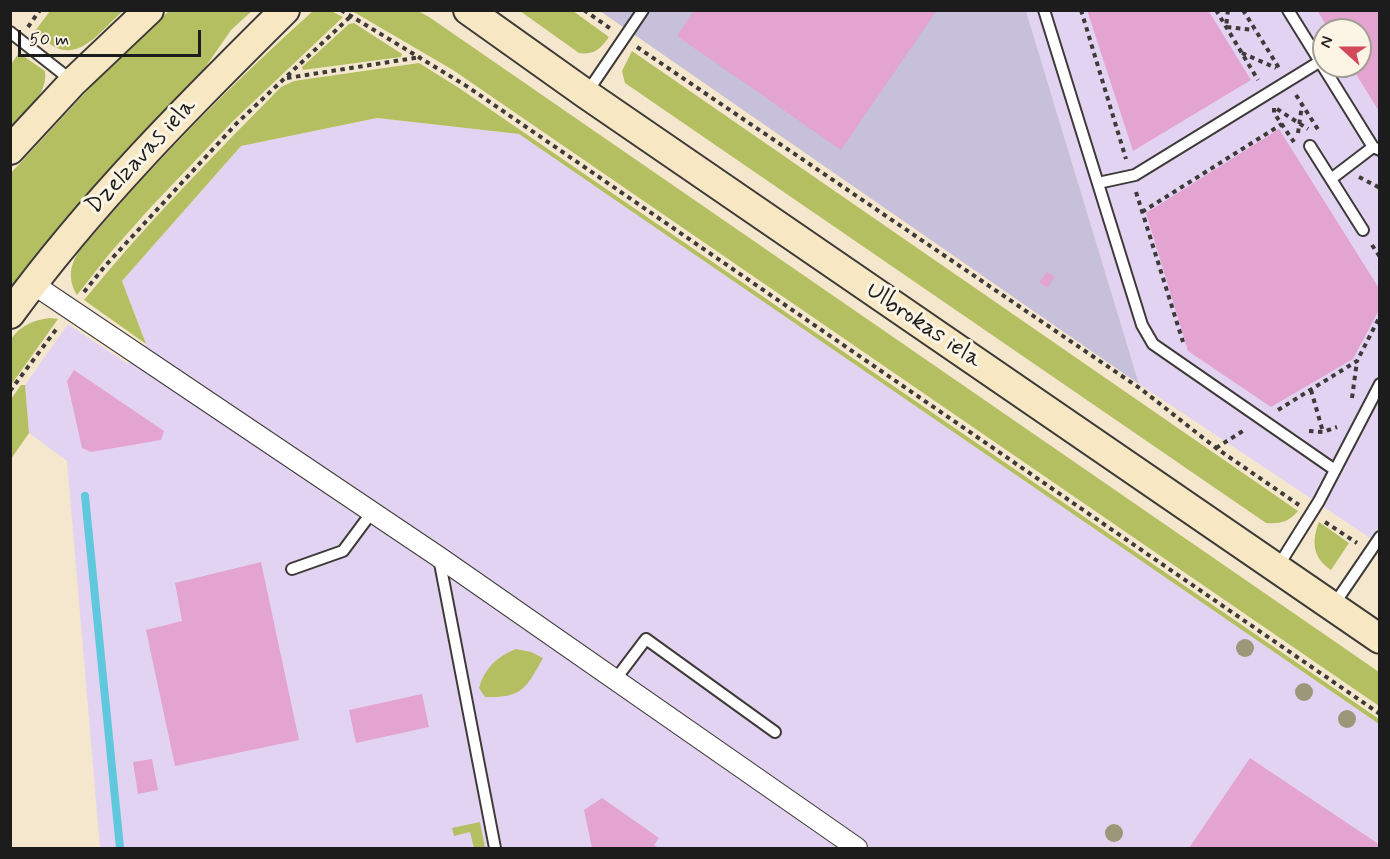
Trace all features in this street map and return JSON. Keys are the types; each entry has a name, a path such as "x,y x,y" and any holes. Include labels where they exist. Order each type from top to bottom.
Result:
{"main road":[{"path":"10,150 73,82 149,10"},
{"name":"Dzelzavas iela","path":"10,314 118,183 208,86 285,10"},
{"name":"Ulbrokas iela","path":"468,10 586,94 1380,639"}],"street":[{"path":"33,284 439,557 857,849"}],"lane":[{"path":"586,94 643,10"},
{"path":"1044,10 1142,326 1153,344 1335,470"},
{"path":"1288,10 1312,49"},
{"path":"10,32 73,82"},
{"path":"1098,183 1131,176 1312,67"},
{"path":"1330,78 1376,148 1331,179"},
{"path":"1310,146 1363,230"},
{"path":"1277,569 1335,470 1380,384"},
{"path":"292,569 343,551 372,512"},
{"path":"1332,606 1380,537"},
{"path":"439,557 495,849"},
{"path":"615,680 646,639 775,732"}],"path":[{"path":"341,10 478,93 1380,714"},
{"path":"584,10 1141,389 1216,448 1369,552"},
{"path":"1081,10 1183,342"},
{"path":"1228,10 1226,27 1255,30"},
{"path":"1243,10 1320,132"},
{"path":"10,392 105,266 192,170 237,123 351,16"},
{"path":"1242,53 1279,69"},
{"path":"286,78 422,57"},
{"path":"1274,107 1274,113 1296,145"},
{"path":"1142,212 1282,124"},
{"path":"1352,163 1359,177 1380,188"},
{"path":"1352,400 1357,361 1380,316"},
{"path":"1281,417 1273,413 1357,361"},
{"path":"1311,390 1323,432"},
{"path":"1216,448 1263,420"},
{"path":"1303,429 1323,432 1343,423"}],"shaded area":[{"path":"600,11 1026,11 1139,384 629,31"},
{"path":"1026,11 1379,11 1379,544 1139,384"},
{"path":"377,118 519,134 1379,724 1379,848 100,848 67,461 29,433 25,385 68,324 128,364 138,356 146,344 122,281 241,146"}],"green space":[{"path":"50,11 123,11 85,45 67,50 54,47 35,31"},
{"path":"169,11 252,11 231,30 200,75 146,130 76,208 11,289 11,173 109,67"},
{"path":"313,11 331,11 343,17 233,121 151,207 77,295 72,283 71,271 74,260 81,249 193,126"},
{"path":"352,11 418,11 429,17 1379,672 1379,706 453,70"},
{"path":"520,11 573,11 609,37 597,50 579,53"},
{"path":"354,23 402,54 401,57 303,70 302,67 349,24"},
{"path":"632,51 1298,511 1284,522 1266,523 625,83 622,71"},
{"path":"19,53 45,71 45,80 35,102 11,127 11,64"},
{"path":"419,63 459,88 1379,719 1379,724 519,134 377,118 241,146 122,281 146,344 84,300 155,218 281,87 294,81"},
{"path":"50,318 58,319 11,385 11,339 28,324"},
{"path":"21,385 25,385 29,433 11,459 11,399"},
{"path":"1319,522 1349,543 1331,570 1320,560 1315,549 1315,536"},
{"path":"516,649 531,652 543,658 532,677 516,693 508,696 485,697 479,688 488,669 497,659"},
{"path":"480,822 485,848 474,848 470,832 454,836 452,828"}],"building":[{"path":"694,10 937,10 841,150 677,36"},
{"path":"1087,10 1208,10 1251,80 1133,151"},
{"path":"1317,10 1380,10 1380,113 1358,78 1372,78 1372,18 1322,18"},
{"path":"1279,129 1380,290 1380,308 1353,359 1271,407 1188,351 1146,213"},
{"path":"1047,272 1055,277 1047,288 1039,282"},
{"path":"74,370 164,431 161,440 91,452 82,448 67,381"},
{"path":"261,562 299,740 175,766 146,630 182,621 175,583"},
{"path":"422,694 429,727 356,743 349,710"},
{"path":"1250,758 1380,845 1380,848 1189,848"},
{"path":"152,759 158,790 138,794 133,762"},
{"path":"602,798 659,838 654,845 659,848 592,848 584,810"}],"waterway":[{"path":"85,496 120,848"}]}
